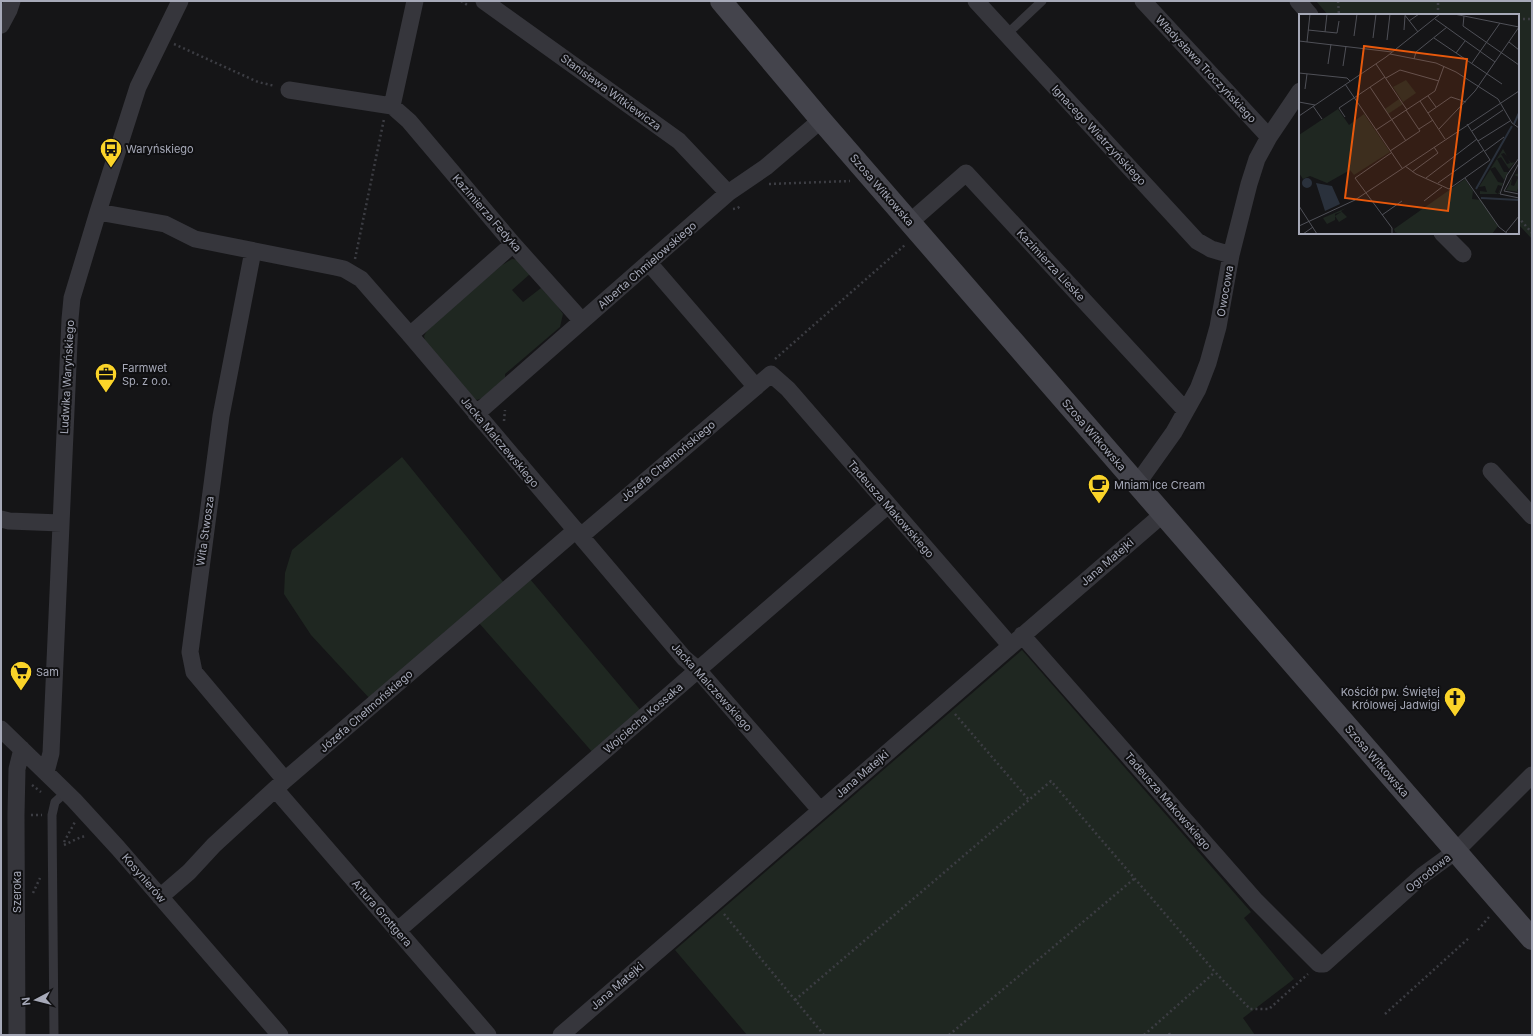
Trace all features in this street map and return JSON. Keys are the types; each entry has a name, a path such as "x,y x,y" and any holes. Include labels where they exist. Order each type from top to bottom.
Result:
{"street":[{"path":"1,25 12,1"},
{"name":"Ludwika Waryńskiego","path":"46,772 52,753 72,298 138,87 180,1"},
{"path":"289,90 392,106 415,1"},
{"name":"Stanisława Witkiewicza","path":"484,1 679,141 734,201"},
{"name":"Szosa Witkowska","path":"720,1 821,120 1532,939"},
{"name":"Ignacego Wietrzyńskiego","path":"976,1 1197,241 1211,249 1231,255"},
{"name":"Władysława Troczyńskiego","path":"1143,1 1269,137"},
{"path":"1298,1 1309,14"},
{"name":"Owocowa","path":"1137,484 1174,432 1198,389 1208,363 1218,327 1231,255 1257,159 1269,137 1299,93"},
{"name":"Kazimierza Fedyka","path":"392,106 409,121 513,244 582,321"},
{"name":"Alberta Chmielowskiego","path":"476,414 649,263 734,201 766,167 821,120"},
{"name":"Kazimierza Lieske","path":"915,227 966,173 1186,411"},
{"name":"Jacka Malczewskiego","path":"98,212 165,224 195,239 335,267 352,274 361,280 410,335 684,658 698,670 820,810"},
{"path":"1443,234 1462,254"},
{"path":"410,335 513,244"},
{"name":"Wita Stwosza","path":"253,251 221,416 190,652 194,672 280,785"},
{"path":"649,263 756,387"},
{"name":"Józefa Chełmońskiego","path":"160,897 189,872 214,845 280,785 578,533 771,374"},
{"name":"Tadeusza Makowskiego","path":"771,374 788,389 888,505 1016,640 1256,901 1319,964"},
{"path":"1491,471 1532,516"},
{"name":"Wojciecha Kossaka","path":"397,931 888,505"},
{"name":"Jana Matejki","path":"561,1035 1163,514"},
{"path":"1,519 9,521 61,523"},
{"name":"Kosynierów","path":"1,729 66,792 118,848 280,1035"},
{"name":"Szeroka","path":"17,1035 16,815 17,769 22,749"},
{"name":"Ogrodowa","path":"1319,964 1324,964 1423,875 1456,851 1532,775"},
{"name":"Artura Grottgera","path":"280,785 397,931 488,1035"}],"lane":[{"path":"1006,34 1042,1"},
{"path":"54,1035 52,815 55,802 66,792"}],"path":[{"path":"1338,1 1339,14"},
{"path":"1438,1 1438,14"},
{"path":"1519,19 1532,19"},
{"path":"162,39 258,82 289,90"},
{"path":"352,274 385,114 392,106"},
{"path":"768,184 854,181"},
{"path":"1519,218 1532,233"},
{"path":"771,374 771,363 915,227"},
{"path":"505,405 504,421 506,428"},
{"path":"945,702 1029,800"},
{"path":"795,1000 1051,782 1215,972 1250,1009 1269,1009 1319,964"},
{"path":"62,846 81,837 92,835"},
{"path":"949,1035 1135,878"},
{"path":"714,902 824,1035"},
{"path":"1478,930 1489,917"},
{"path":"1385,1014 1470,937"},
{"path":"1144,1035 1215,972"}],"shaded area":[{"path":"1316,1 1532,1 1532,239 1519,225 1519,14 1327,14"},
{"path":"512,259 520,260 530,274 512,290 523,302 541,288 563,314 560,327 505,374 505,378 482,398 477,400 470,397 426,346 424,336 429,327 502,265"},
{"path":"402,457 505,584 371,700 311,635 284,594 285,573 292,550"},
{"path":"530,579 642,712 594,754 479,623"},
{"path":"1022,650 1251,912 1244,918 1294,979 1243,1018 1255,1035 747,1035 675,950"}],"place":[{"name":"Waryńskiego","path":"111,168"},
{"name":"Farmwet Sp. z o.o.","path":"106,394"},
{"name":"Mniam Ice Cream","path":"1099,504"},
{"name":"Sam","path":"21,692"},
{"name":"Kościół pw. Świętej Królowej Jadwigi","path":"1455,718"}]}
